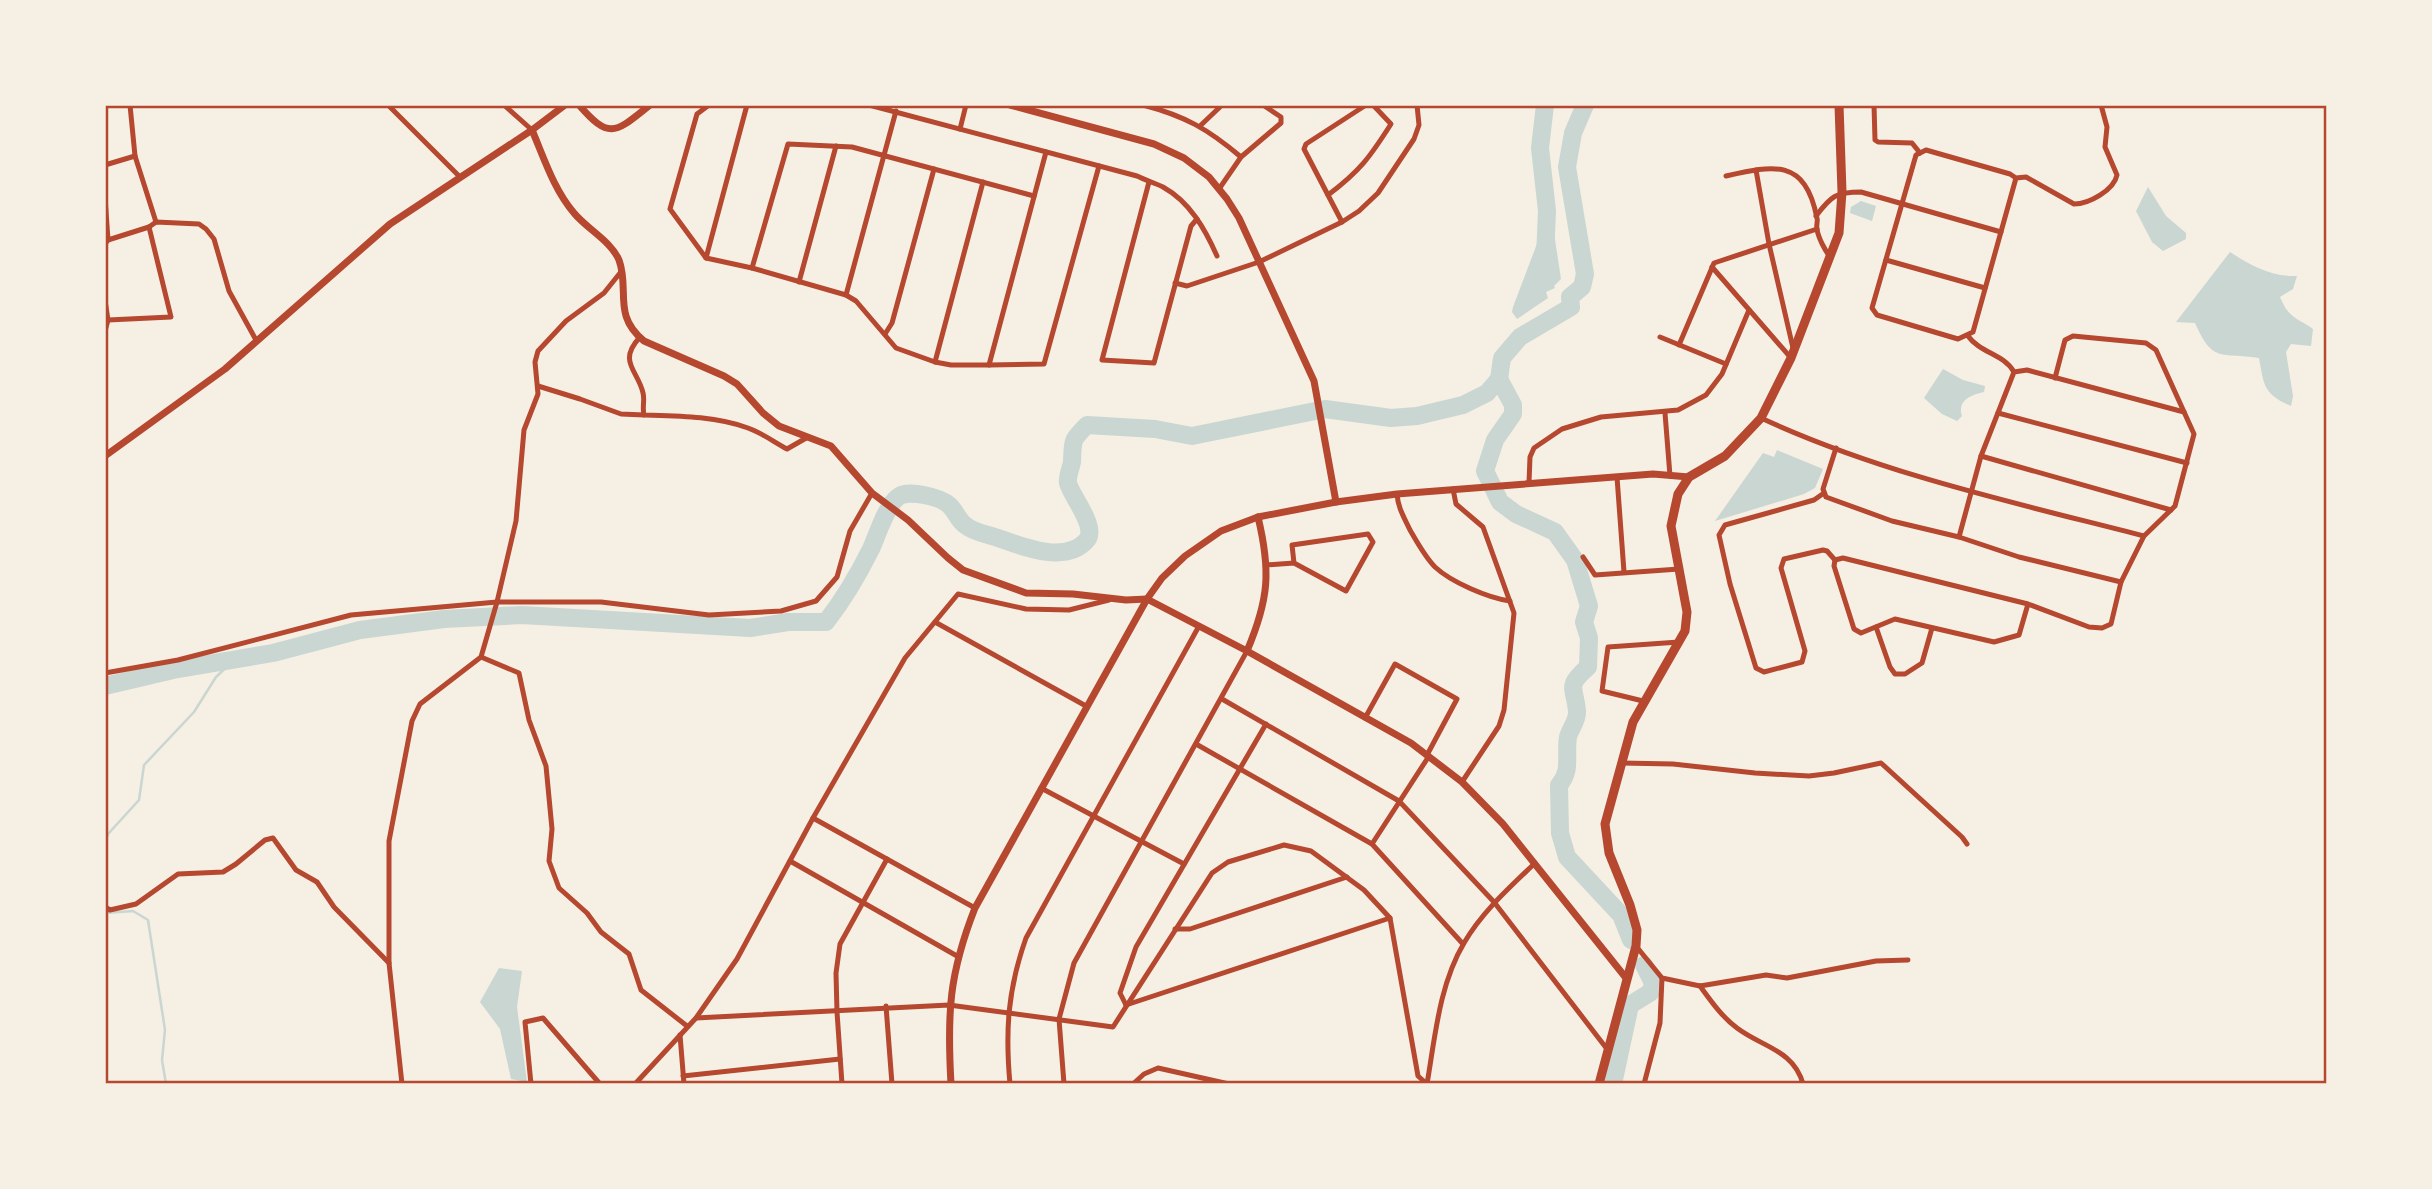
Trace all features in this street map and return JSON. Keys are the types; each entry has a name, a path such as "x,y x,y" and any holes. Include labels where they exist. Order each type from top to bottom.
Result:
{"main road":[{"path":"1599,1084 1636,946 1637,930 1609,853 1605,824 1633,722 1685,631 1687,612 1671,526 1678,494 1689,477 1725,456 1761,418 1793,355 1831,258 1842,220 1839,105"}],"street":[{"path":"130,105 135,156 156,222"},
{"path":"388,105 460,177"},
{"path":"504,105 532,130 555,182 572,212 613,251 620,262 624,313 634,333 730,380 779,426 831,446 872,493 908,520 963,570 1037,594 1147,599 1247,651 1428,755 1462,782 1503,824 1626,978"},
{"path":"105,456 225,369 390,224 532,130 565,105"},
{"path":"579,105 601,128 610,129 624,126 650,105"},
{"path":"709,105 697,114 670,209 706,258 846,295 856,301 896,348 935,362 1044,364 1099,166"},
{"path":"706,258 747,105"},
{"path":"869,105 1137,176 1162,186 1184,202 1198,219 1217,256"},
{"path":"960,129 966,105"},
{"path":"1010,105 1154,144 1184,158 1209,177 1219,189 1239,218 1306,360 1318,395 1336,502"},
{"path":"1143,105 1200,125 1241,157"},
{"path":"1200,125 1222,105"},
{"path":"1219,189 1241,157 1281,123 1281,117 1263,105"},
{"path":"1342,222 1304,149 1306,144 1366,105"},
{"path":"1328,195 1367,162 1391,124 1373,105"},
{"path":"1175,283 1187,285 1259,261 1342,222 1359,211 1378,193 1414,139 1419,125 1417,105"},
{"path":"1874,105 1875,140 1912,143 1920,153"},
{"path":"2016,178 1973,332 1958,339 1877,315 1872,308 1916,155 1926,150 2016,178 2026,177 2074,204 2082,204 2111,188 2117,175 2105,147 2107,127 2101,105"},
{"path":"846,295 896,111"},
{"path":"752,268 788,144 852,147 1034,196"},
{"path":"799,282 836,146"},
{"path":"989,365 1046,152"},
{"path":"105,165 135,156"},
{"path":"1726,176 1773,167 1801,180 1807,186 1816,216 1816,229 1831,258"},
{"path":"885,334 892,323 934,169"},
{"path":"1756,170 1793,355"},
{"path":"935,362 983,182"},
{"path":"1149,182 1102,360 1154,363 1191,226 1198,219"},
{"path":"1816,216 1834,195 1860,192 2001,232"},
{"path":"105,197 106,242 156,222 199,224 206,229 214,239 229,291 256,340"},
{"path":"107,320 171,317 149,227"},
{"path":"1679,345 1714,263 1816,229"},
{"path":"1886,260 1985,288"},
{"path":"1712,267 1793,355"},
{"path":"402,1084 389,962 389,841 412,722 420,704 481,657 516,522 524,430 538,386 535,362 538,351 566,321 604,293 620,273"},
{"path":"105,300 105,331"},
{"path":"1529,483 1530,457 1534,448 1562,429 1601,417 1665,413 1687,407 1706,395 1718,382 1749,310"},
{"path":"1959,537 1980,456 2014,372 2009,362 1974,345 1968,336"},
{"path":"1835,559 1843,558 2028,604 2089,626 2102,628 2111,624 2121,582 2144,536 2171,510 2179,496 2194,434 2156,350 2147,344 2073,336 2065,341 2055,378"},
{"path":"640,337 631,347 630,362 643,391 644,415"},
{"path":"1660,337 1726,364"},
{"path":"2014,372 2027,370 2184,412"},
{"path":"538,386 621,414 683,415 735,424 764,435 787,449 808,437"},
{"path":"1665,413 1670,476"},
{"path":"1998,413 2187,463"},
{"path":"1761,418 1879,463 1972,491 2144,536"},
{"path":"1836,448 1822,489 1826,497 1892,521 2121,582"},
{"path":"1980,456 2171,510"},
{"path":"951,1084 949,1005 957,956 975,908 1147,599 1161,578 1185,556 1221,531 1258,517 1336,502 1453,489 1653,474 1689,477"},
{"path":"1617,477 1624,572"},
{"path":"1453,489 1456,504 1483,527 1514,613 1504,710 1499,726 1462,782"},
{"path":"105,673 178,660 351,615 496,604 601,602 709,615 781,611 816,601 837,577 850,531 872,493"},
{"path":"1824,493 1814,499 1725,525 1719,535 1730,584 1756,668 1764,672 1802,662 1805,651 1780,568 1784,559 1828,551 1835,559 1834,566 1854,629 1861,633 1895,619 1994,642 2019,635 2028,604"},
{"path":"1397,494 1398,507 1423,551 1437,569 1464,585 1510,601"},
{"path":"1064,1084 1059,1019 1074,963 1222,699 1259,622 1264,603 1266,549 1258,517"},
{"path":"1266,565 1294,563 1346,591 1373,542 1368,534 1292,545 1294,563"},
{"path":"1583,557 1595,575 1679,569"},
{"path":"635,1084 696,1018 737,959 813,818 905,658 958,593 1026,610 1069,610 1112,599"},
{"path":"935,622 1086,706"},
{"path":"1010,1084 1008,1012 1016,967 1026,938 1199,626"},
{"path":"1876,627 1895,674 1905,674 1922,663 1932,628"},
{"path":"1643,701 1602,691 1608,647 1679,642"},
{"path":"481,657 519,673 529,720 546,766 552,829 549,861 559,888 587,913 601,932 629,954 641,990 687,1026"},
{"path":"1365,718 1395,664 1457,699 1428,755 1372,844"},
{"path":"1222,699 1399,801 1494,902 1607,1049"},
{"path":"1126,1005 1120,993 1136,947 1266,724"},
{"path":"1196,744 1372,844 1463,944"},
{"path":"1621,763 1673,764 1755,774 1809,776 1881,763 1967,844"},
{"path":"1041,788 1184,864"},
{"path":"813,818 975,908"},
{"path":"105,907 110,910 136,904 178,874 223,872 265,840 273,838 296,870 317,882 334,907 389,962"},
{"path":"696,1018 837,1012 886,1006 949,1005 1112,1027 1212,873 1228,862 1284,845 1311,851 1363,890 1390,918 1418,1076 1427,1084"},
{"path":"842,1084 836,973 840,944 887,859"},
{"path":"790,862 957,956"},
{"path":"1427,1084 1440,1009 1463,944 1494,902 1535,863"},
{"path":"1175,929 1190,929 1347,877"},
{"path":"1126,1005 1390,918"},
{"path":"1636,946 1662,978 1700,986 1766,975 1787,978 1875,961 1908,960"},
{"path":"1644,1084 1660,1023 1662,978"},
{"path":"1700,986 1722,1015 1737,1029 1783,1053 1800,1071 1803,1084"},
{"path":"886,1006 892,1084"},
{"path":"531,1084 525,1022 543,1018 600,1084"},
{"path":"680,1035 684,1084"},
{"path":"683,1076 840,1059"},
{"path":"1133,1084 1144,1074 1158,1068 1229,1084"}],"shaded area":[{"path":"2148,187 2166,216 2186,233 2186,239 2163,251 2152,242 2136,211"},
{"path":"1861,201 1876,206 1872,221 1850,213 1851,207"},
{"path":"1554,233 1561,279 1555,288 1546,292 1548,298 1517,319 1512,312 1513,307 1538,235"},
{"path":"2230,252 2253,266 2287,276 2297,276 2293,289 2280,297 2290,314 2313,329 2311,346 2291,344 2286,352 2293,396 2291,406 2266,388 2259,358 2213,351 2195,323 2176,322"},
{"path":"1943,369 1963,380 1985,386 1984,392 1963,402 1962,416 1957,421 1942,414 1924,398"},
{"path":"1777,450 1823,469 1815,488 1804,494 1715,521 1763,453 1774,457"},
{"path":"499,968 522,971 517,1007 527,1082 511,1079 500,1029 480,1002"}],"waterway":[{"path":"1545,105 1540,148 1547,211 1545,258"},
{"path":"105,686 173,670 273,653 360,630 444,619 522,615 750,628 788,622 826,622 861,568 890,507 903,495 916,494 939,499 949,505 968,527 1016,544 1054,552 1077,548 1086,541 1089,528 1070,489 1068,478 1074,441 1087,425 1155,429 1192,436 1325,409 1391,418 1417,416 1463,405 1487,393 1499,379 1502,358 1520,337 1571,307 1570,297 1582,287 1585,274 1567,167 1573,133 1585,105"},
{"path":"1499,379 1513,405 1513,414 1495,440 1485,471 1500,502 1516,514 1555,532 1575,560 1589,606 1584,622 1589,638 1588,667 1574,683 1577,714 1568,737 1565,774 1559,785 1560,833 1567,857 1621,915 1631,940"},
{"path":"105,843 108,834 139,800 144,765 194,712 216,677 235,659"},
{"path":"105,913 133,911 148,920 165,1030 162,1060 166,1084"},
{"path":"1613,1084 1630,1005 1651,992 1653,983 1644,965"}]}
